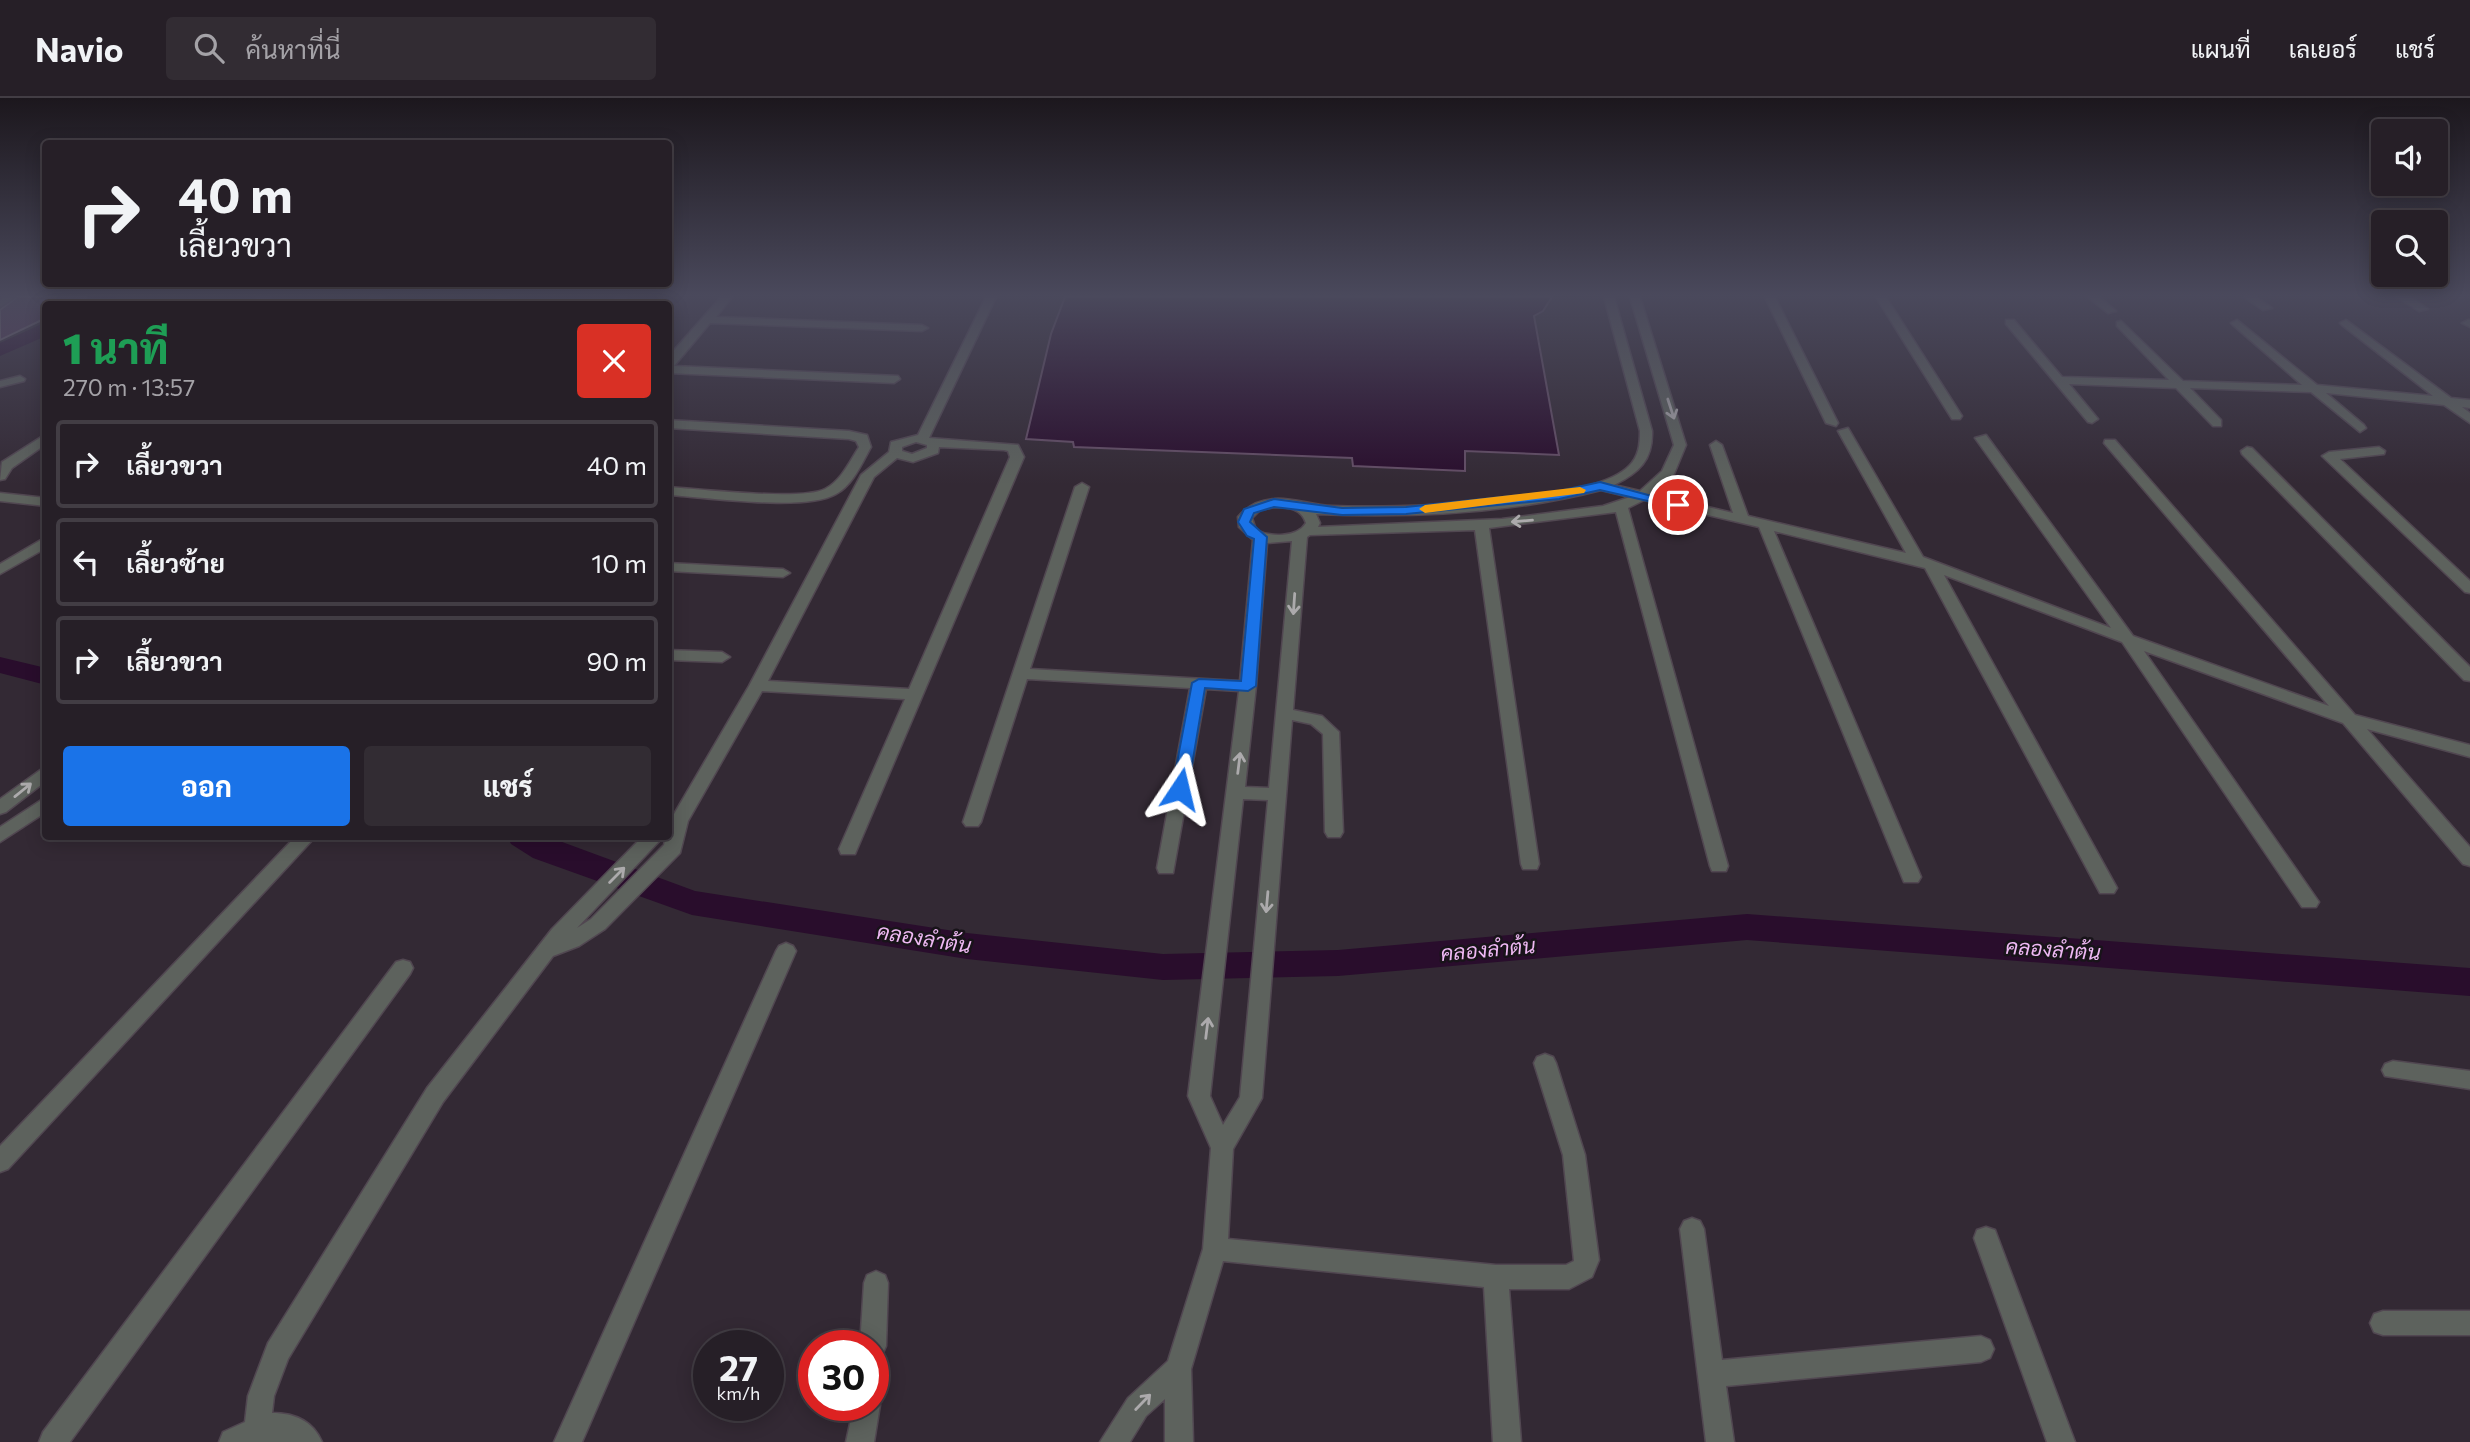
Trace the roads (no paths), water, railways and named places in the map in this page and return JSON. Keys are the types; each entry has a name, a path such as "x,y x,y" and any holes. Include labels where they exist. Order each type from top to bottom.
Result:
{"street":[{"path":"928,441 964,360"},
{"path":"1626,360 1646,431 1647,446 1643,458 1630,472 1600,486 1545,497 1406,511 1303,509 1274,503 1249,511 1245,517 1246,528 1260,537 1280,540 1304,534 1481,524 1621,506 1641,496 1672,470 1680,445 1654,360"},
{"path":"1803,360 1838,427 1924,562 2107,888"},
{"path":"1921,360 1956,416"},
{"path":"2042,360 2092,419"},
{"path":"2156,360 2217,423"},
{"path":"2280,360 2360,428"},
{"path":"2393,360 2470,419"},
{"path":"672,367 894,379"},
{"path":"2059,380 2314,389 2470,404"},
{"path":"672,425 849,435 862,438 864,447 841,484 827,495 794,497 672,491"},
{"path":"1981,438 2129,641 2309,902"},
{"path":"0,477 7,466 42,441"},
{"path":"895,453 906,457 922,456 933,450 928,441"},
{"path":"551,949 572,941 598,923 673,848 674,824 757,686 868,475 895,453 894,449 900,442 928,441 1013,448 1017,457 848,849"},
{"path":"2110,443 2470,859"},
{"path":"1716,445 1742,518"},
{"path":"2247,451 2470,676"},
{"path":"2379,451 2329,456 2470,589"},
{"path":"1600,486 1924,562 2129,641 2349,719 2470,751"},
{"path":"972,822 1082,487"},
{"path":"0,497 42,502"},
{"path":"1621,506 1719,866"},
{"path":"1179,1442 1178,1368 1215,1249 1222,1149 1251,1098 1273,834 1304,534 1313,523 1311,515 1303,509"},
{"path":"1763,523 1911,877"},
{"path":"1481,524 1530,864"},
{"path":"1222,1149 1199,1096 1248,686 1260,537"},
{"path":"0,570 42,544"},
{"path":"672,567 783,573"},
{"path":"672,655 722,657"},
{"path":"1021,674 1248,686"},
{"path":"1166,867 1199,683"},
{"path":"757,686 913,694"},
{"path":"1287,714 1316,720 1331,732 1334,832"},
{"path":"0,808 42,775"},
{"path":"1236,793 1279,794"},
{"path":"0,836 42,806"},
{"path":"0,1162 303,840"},
{"path":"245,1436 276,1352 435,1095 484,1029 551,949 559,934 651,840"},
{"path":"568,1442 786,951"},
{"path":"53,1442 403,968"},
{"path":"1215,1249 1496,1277 1569,1277 1583,1269 1587,1260 1574,1155 1545,1063"},
{"path":"2393,1070 2470,1080"},
{"path":"1692,1229 1720,1442"},
{"path":"1986,1238 2061,1442"},
{"path":"1496,1277 1507,1442"},
{"path":"874,1330 876,1283"},
{"path":"2383,1323 2470,1323"},
{"path":"1711,1374 1981,1349"},
{"path":"1114,1442 1137,1407 1178,1368"},
{"path":"859,1442 864,1421"},
{"path":"245,1436 279,1425 296,1429 308,1442"}],"lane":[{"path":"0,384 20,379"}],"waterway":[{"name":"คลองลำต้น","path":"0,665 42,676"},
{"name":"คลองลำต้น","path":"528,840 544,850 692,903 967,946 1163,967 1338,963 1747,927 2470,982"}]}
